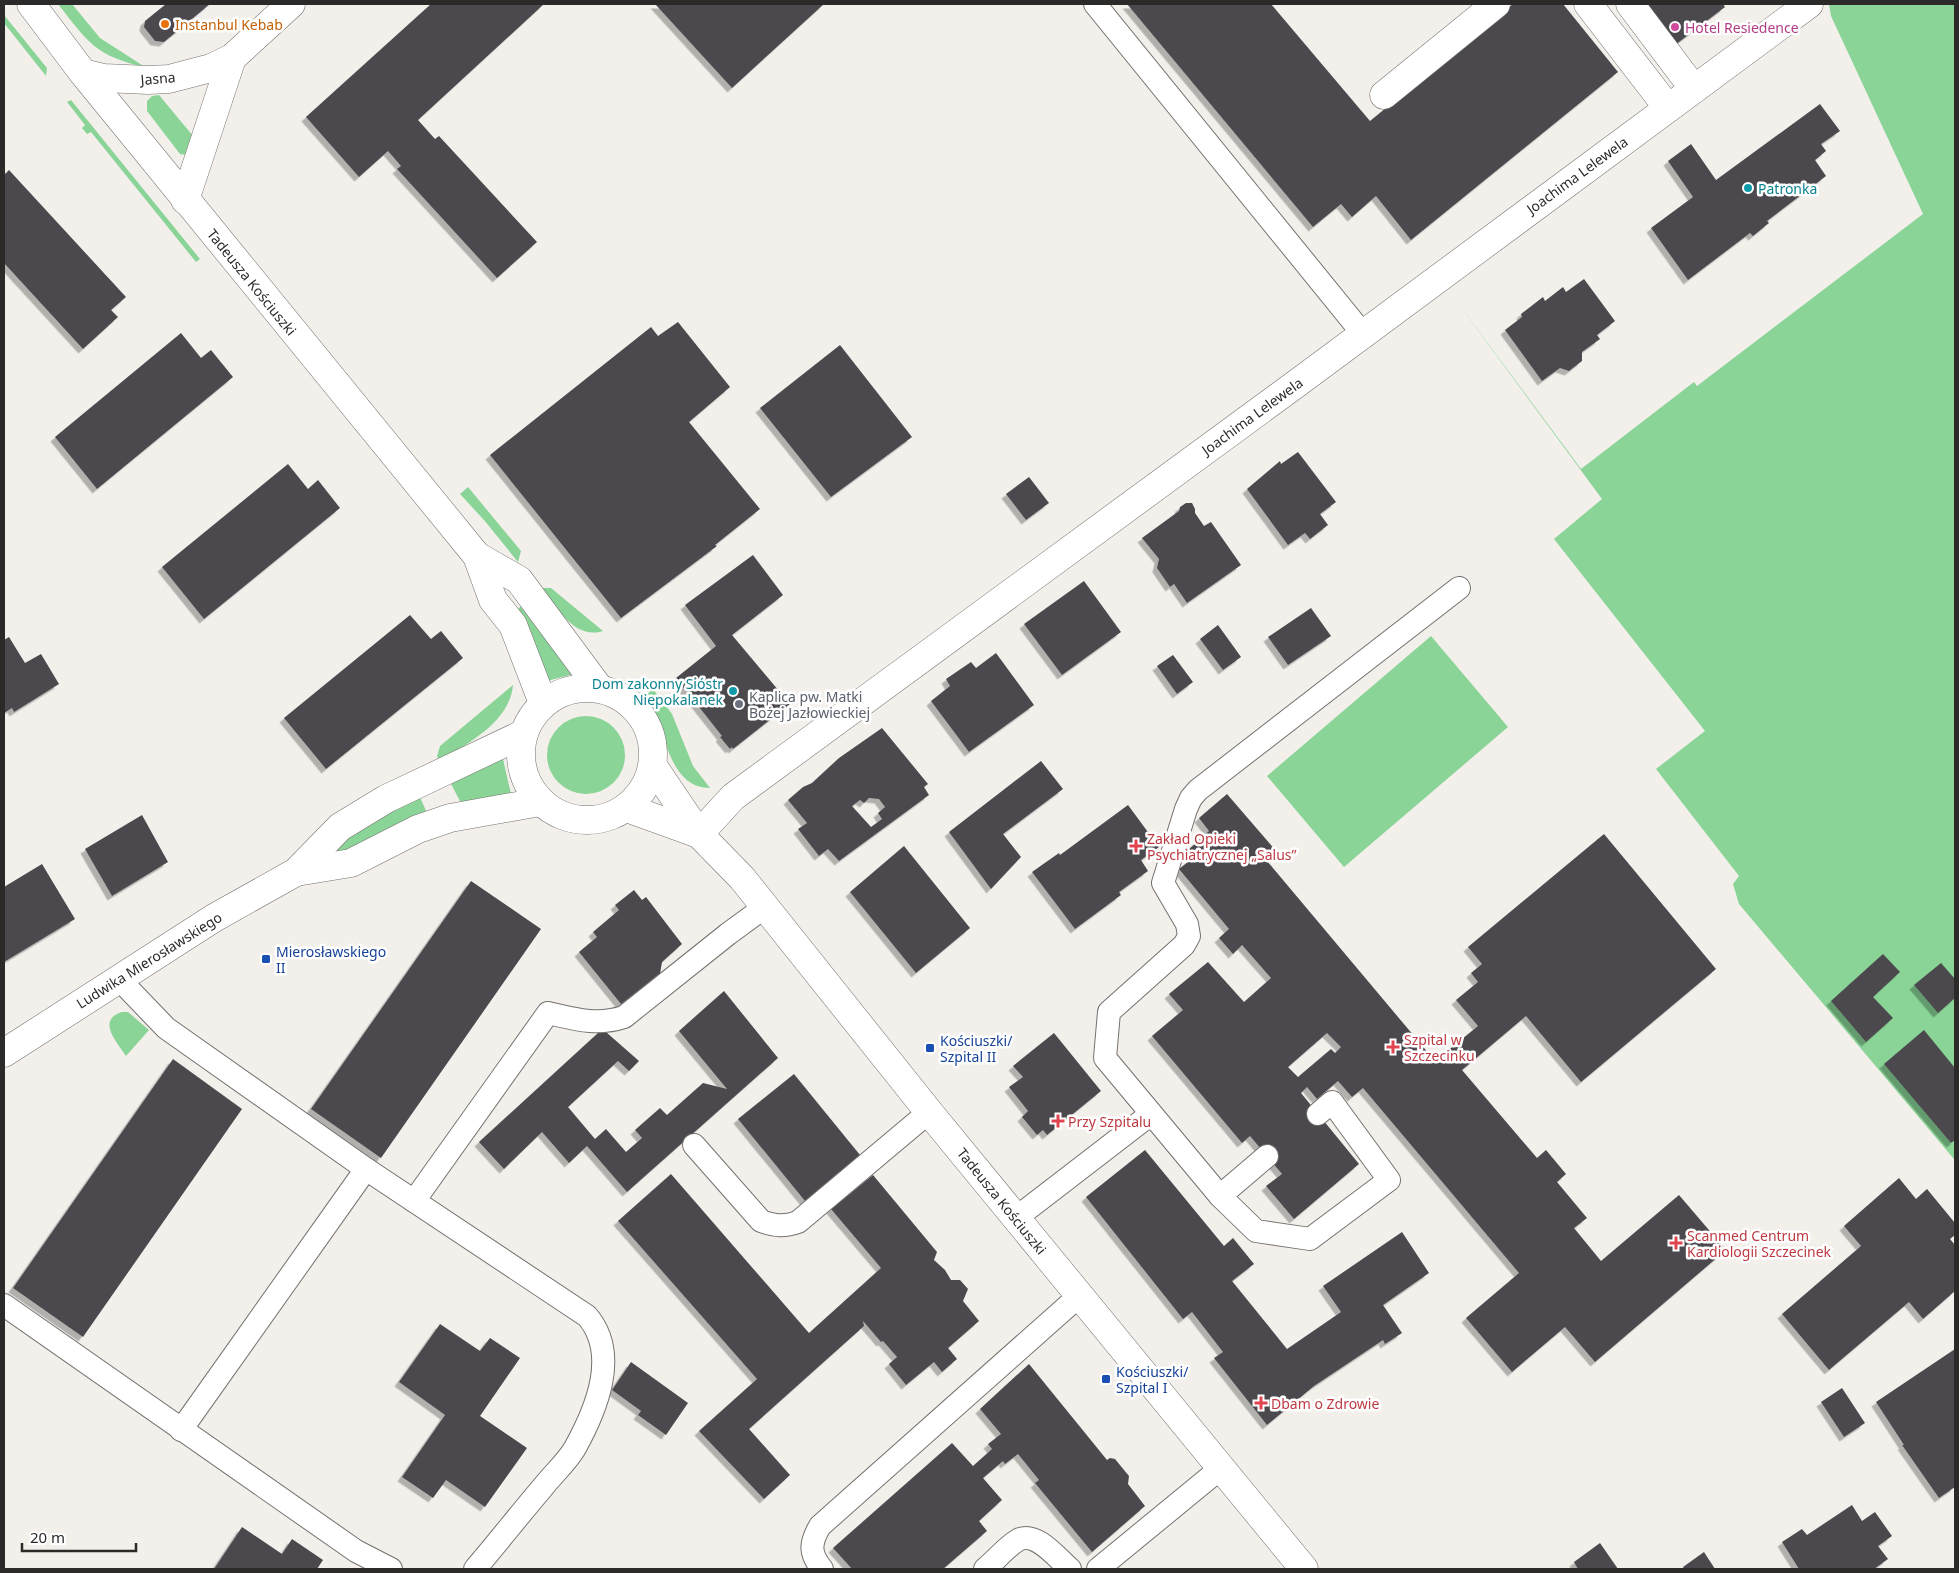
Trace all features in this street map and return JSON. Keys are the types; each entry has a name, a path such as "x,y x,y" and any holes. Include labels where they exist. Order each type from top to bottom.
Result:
{"street":[{"name":"Tadeusza Kościuszki","path":"31,4 82,73 477,556 493,600 513,625 543,703"},
{"name":"Jasna","path":"82,73 125,80 169,79 210,68 232,58 291,4"},
{"path":"1384,95 1496,4"},
{"path":"1588,4 1668,108"},
{"path":"1630,4 1694,88"},
{"name":"Joachima Lelewela","path":"699,834 733,797 1809,4"},
{"name":"Jasna","path":"185,200 232,58"},
{"name":"Tadeusza Kościuszki","path":"477,556 519,580 599,688"},
{"path":"579,688 599,688 624,698 642,716 652,740 653,766 644,790 627,808 598,821 567,818 540,802 526,782 520,759 522,734 530,718 543,703 559,693 579,688"},
{"name":"Ludwika Mierosławskiego","path":"4,1053 214,918 296,872 340,827 386,799 522,734"},
{"name":"Tadeusza Kościuszki","path":"653,766 699,834 742,878 929,1112 1304,1569"},
{"name":"Ludwika Mierosławskiego","path":"296,872 351,863 418,830 450,818 540,802"},
{"name":"Tadeusza Kościuszki","path":"627,808 699,834"}],"lane":[{"path":"1095,4 1363,334"},
{"path":"1318,1114 1332,1102 1389,1180 1310,1239 1256,1231 1220,1196 1105,1058 1109,1012 1184,946 1189,936 1187,924 1163,883 1191,798 1244,753 1460,588"},
{"path":"414,1201 548,1013 594,1023 612,1021 624,1017 728,934 765,908"},
{"path":"118,978 166,1028 366,1169 587,1316 595,1326 603,1346 602,1378 592,1413 574,1450 475,1569"},
{"path":"694,1145 761,1222 785,1226 798,1222 929,1112"},
{"path":"1016,1218 1152,1114"},
{"path":"1220,1196 1267,1156"},
{"path":"181,1430 366,1169"},
{"path":"822,1569 812,1550 813,1538 820,1526 1079,1296"},
{"path":"4,1305 356,1551 391,1569"},
{"path":"1098,1569 1221,1468"},
{"path":"985,1569 1018,1540 1025,1538 1040,1542 1070,1569"}],"green space":[{"path":"58,4 72,4 100,38 145,67 115,58 94,46"},
{"path":"1829,4 1955,4 1954,1159 1739,904 1733,884 1739,876 1656,769 1705,731 1554,539 1602,499 1452,295 1581,469 1694,382 1697,386 1923,214 1831,16"},
{"path":"4,15 47,68 46,76 4,23"},
{"path":"159,95 193,136 187,155 180,154 147,111 147,101 152,96"},
{"path":"71,100 200,259 196,262 91,132 87,134 82,128 85,125 67,102"},
{"path":"468,487 521,551 518,562 460,494"},
{"path":"541,588 551,588 603,631 593,633 583,631 575,626 567,620"},
{"path":"524,604 573,674 547,681 536,645 515,611"},
{"path":"1431,636 1508,727 1344,867 1267,776"},
{"path":"513,685 510,698 496,721 474,739 439,761 437,756 440,746"},
{"path":"653,689 672,714 693,766 710,788 689,782 675,766 655,718 642,698"},
{"path":"586,716 601,719 614,727 622,740 625,755 622,770 614,783 601,791 586,794 571,791 558,783 550,770 547,755 550,740 558,727 571,719"},
{"path":"499,758 503,759 511,794 461,803 450,782"},
{"path":"419,795 427,813 318,865 311,859"},
{"path":"122,1012 128,1012 149,1030 126,1056 114,1038 109,1026 110,1020"}],"building":[{"name":"Instanbul Kebab","path":"166,4 210,4 164,42 155,41 144,27 145,21"},
{"path":"431,4 544,4 418,120 435,139 439,136 537,242 497,278 397,169 401,166 388,151 359,177 306,117"},
{"path":"655,4 824,4 732,88"},
{"path":"1127,4 1271,4 1370,121 1513,4 1563,4 1618,72 1411,240 1376,196 1352,217 1341,204 1313,227"},
{"name":"Hotel Resiedence","path":"1633,4 1723,4 1725,7 1671,48"},
{"name":"Patronka","path":"1820,104 1840,131 1821,144 1826,151 1815,160 1826,176 1767,221 1769,223 1753,236 1750,233 1688,280 1651,228 1693,197 1668,161 1691,144 1716,180"},
{"path":"9,170 126,297 111,310 118,317 83,349 4,263 4,175"},
{"path":"1584,279 1615,321 1597,335 1600,339 1582,352 1582,361 1569,371 1560,368 1542,381 1505,330 1522,317 1521,314 1543,297 1545,301 1563,287 1566,292"},
{"path":"678,322 730,387 689,422 760,509 715,545 717,546 621,618 490,455 651,327 658,336"},
{"path":"181,333 201,358 211,350 233,377 97,489 55,437"},
{"path":"840,345 912,437 831,497 760,408"},
{"path":"1298,452 1336,502 1320,514 1328,525 1310,539 1305,533 1288,545 1247,489 1280,461 1281,464"},
{"path":"288,464 308,489 318,480 340,508 204,619 162,567"},
{"path":"1029,477 1049,503 1026,520 1006,494"},
{"path":"1186,503 1192,503 1195,513 1204,526 1211,522 1241,565 1187,603 1174,584 1170,587 1157,568 1159,559 1142,538 1179,511 1180,507"},
{"name":"Dom zakonny Sióstr Niepokalanek","path":"753,555 783,595 732,635 790,704 733,749 732,747 730,749 720,737 722,736 676,678 716,646 685,605"},
{"path":"1084,581 1121,632 1062,675 1024,624"},
{"path":"1311,608 1331,636 1288,665 1268,637"},
{"path":"410,615 431,639 441,631 463,658 326,769 284,718"},
{"path":"1218,625 1241,657 1223,670 1200,639"},
{"path":"9,637 25,663 41,654 59,684 14,712 12,708 4,713 4,640"},
{"path":"996,653 1034,705 969,752 931,701 950,686 946,679 971,662 976,668"},
{"path":"1173,655 1193,682 1177,694 1157,666"},
{"path":"882,728 928,784 924,787 929,795 839,861 828,849 819,856 798,829 807,823 788,800 803,787 812,783 839,758","holes":["869,798 879,799 885,807 878,813 882,819 871,827 852,806 860,800 864,803"]},
{"path":"1041,761 1063,789 1003,834 1021,857 991,889 949,832"},
{"path":"1227,794 1277,852 1267,861 1435,1061 1478,1026 1456,1000 1478,982 1471,973 1482,964 1468,947 1604,834 1716,969 1581,1082 1526,1016 1462,1070 1537,1158 1546,1150 1566,1174 1557,1182 1587,1218 1574,1228 1601,1261 1679,1195 1726,1250 1595,1362 1565,1327 1512,1372 1466,1318 1519,1273 1363,1088 1352,1097 1338,1081 1317,1099 1307,1087 1301,1093 1359,1164 1294,1219 1266,1186 1282,1174 1250,1136 1242,1143 1152,1036 1183,1010 1169,994 1208,962 1244,1002 1271,978 1242,945 1233,954 1219,938 1229,929 1179,869 1194,857 1188,850 1209,831 1199,818","holes":["1327,1033 1341,1047 1335,1053 1331,1049 1298,1077 1288,1067"]},
{"path":"1128,805 1159,847 1141,860 1148,871 1119,892 1121,895 1075,929 1032,872 1059,853 1060,855"},
{"path":"142,815 168,862 112,896 85,849"},
{"path":"904,846 970,928 916,973 850,892"},
{"path":"42,864 75,919 4,962 4,887"},
{"path":"471,881 541,929 381,1158 311,1109"},
{"path":"634,890 642,900 646,897 682,944 662,962 660,974 621,1004 579,952 597,937 593,932 619,910 615,905"},
{"path":"1883,954 1900,972 1873,997 1893,1018 1866,1042 1831,1001"},
{"path":"1941,963 1955,979 1955,998 1938,1013 1914,985"},
{"path":"724,991 778,1058 627,1192 587,1146 569,1163 542,1132 504,1169 479,1142 598,1033 606,1032 639,1061 629,1071 618,1061 568,1107 595,1139 606,1129 626,1152 642,1138 635,1130 660,1108 667,1115 703,1083 727,1089 679,1031"},
{"path":"1924,1030 1955,1068 1955,1140 1951,1143 1884,1064"},
{"path":"1054,1033 1101,1091 1047,1135 1043,1130 1037,1135 1022,1117 1028,1111 1009,1087 1023,1077 1013,1066"},
{"path":"173,1059 242,1109 83,1337 13,1288"},
{"path":"794,1074 860,1155 805,1201 738,1119"},
{"path":"1145,1150 1224,1246 1233,1238 1254,1264 1232,1281 1287,1349 1341,1312 1323,1286 1402,1232 1429,1273 1383,1305 1402,1333 1385,1344 1383,1340 1314,1386 1267,1425 1214,1358 1223,1352 1192,1312 1183,1319 1086,1197"},
{"path":"671,1174 809,1333 881,1268 831,1209 873,1175 937,1252 934,1260 945,1270 951,1280 960,1280 968,1289 963,1301 979,1321 948,1348 957,1359 942,1372 934,1362 906,1385 889,1364 897,1357 863,1321 864,1326 749,1429 790,1475 764,1499 699,1431 757,1379 618,1221"},
{"path":"1899,1178 1916,1199 1927,1189 1955,1223 1955,1235 1950,1239 1955,1245 1955,1291 1923,1319 1909,1302 1829,1370 1782,1314 1861,1246 1844,1226"},
{"path":"440,1324 480,1351 490,1338 520,1358 480,1416 527,1448 485,1507 446,1480 433,1498 402,1477 445,1415 399,1382"},
{"path":"1955,1349 1955,1487 1939,1498 1902,1445 1904,1445 1876,1402"},
{"path":"631,1362 688,1403 666,1435 638,1415 641,1411 612,1390"},
{"path":"1029,1364 1107,1460 1110,1458 1115,1459 1129,1476 1128,1484 1145,1506 1092,1552 1035,1483 1039,1480 1018,1454 1005,1464 1003,1461 983,1478 1002,1500 979,1521 987,1531 943,1569 852,1569 833,1548 952,1443 973,1466 992,1449 988,1444 1001,1434 980,1409"},
{"path":"1842,1388 1865,1423 1844,1437 1821,1402"},
{"path":"1852,1505 1862,1521 1875,1512 1892,1536 1878,1546 1888,1559 1874,1569 1799,1569 1782,1542 1802,1529 1807,1535"},
{"path":"242,1527 282,1554 292,1539 323,1560 317,1569 214,1569"},
{"path":"1600,1543 1618,1569 1578,1569 1574,1562"},
{"path":"1704,1552 1715,1569 1684,1569 1683,1567"}],"place":[{"name":"Instanbul Kebab","path":"165,24"},
{"name":"Hotel Resiedence","path":"1675,27"},
{"name":"Patronka","path":"1748,188"},
{"name":"Dom zakonny Sióstr Niepokalanek","path":"733,691"},
{"name":"Kaplica pw. Matki Bożej Jazłowieckiej","path":"739,704"},
{"name":"Zakład Opieki Psychiatrycznej „Salus”","path":"1136,846"},
{"name":"Mierosławskiego II","path":"266,959"},
{"name":"Szpital w Szczecinku","path":"1393,1047"},
{"name":"Kościuszki/ Szpital II","path":"930,1048"},
{"name":"Przy Szpitalu","path":"1058,1121"},
{"name":"Scanmed Centrum Kardiologii Szczecinek","path":"1676,1243"},
{"name":"Kościuszki/ Szpital I","path":"1106,1379"},
{"name":"Dbam o Zdrowie","path":"1261,1403"}]}
